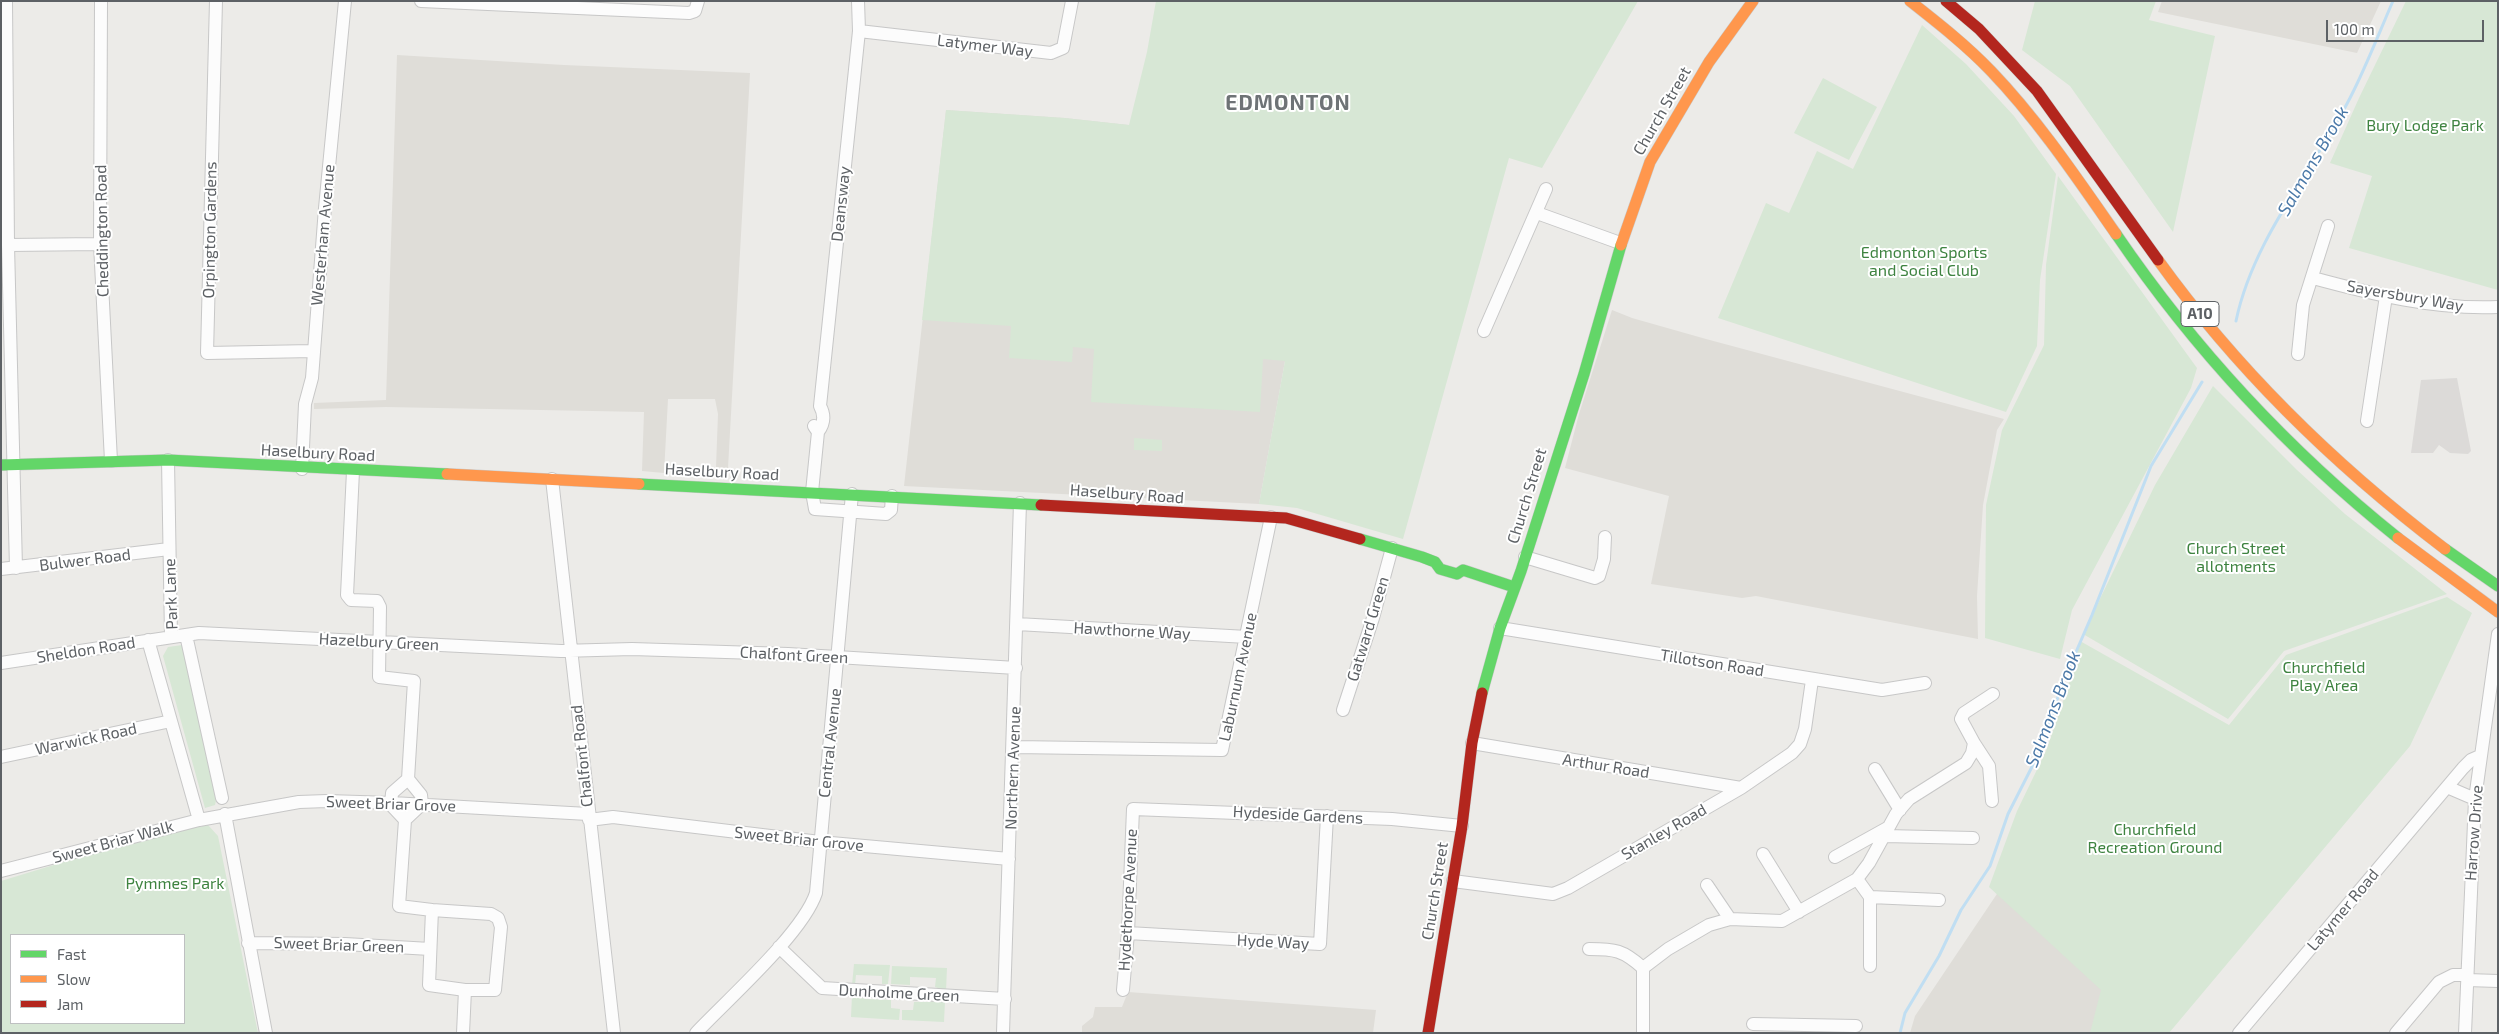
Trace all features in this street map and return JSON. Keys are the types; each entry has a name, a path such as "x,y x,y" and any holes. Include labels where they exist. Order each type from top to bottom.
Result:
{"main road":[{"name":"Church Street","path":"1428,1033 1462,826 1472,744 1485,679 1584,374 1620,244 1650,162 1709,62 1753,1"},
{"name":"A10","path":"1910,1 1964,44 2008,88 2047,136 2145,278 2178,321 2252,405 2323,476 2371,518 2423,560 2498,612"},
{"name":"A10","path":"1946,1 2003,52 2044,97 2083,150 2161,264 2245,367 2291,415 2380,497 2436,543 2498,586"},
{"name":"Haselbury Road","path":"7,465 168,460 353,471 892,496 1182,514 1270,517 1306,522 1435,562 1440,570 1457,574 1463,570 1514,587"}],"street":[{"path":"6,1 7,465 16,568"},
{"name":"Cheddington Road","path":"101,1 100,244 111,461"},
{"name":"Orpington Gardens","path":"216,1 207,353 313,351"},
{"name":"Westerham Avenue","path":"302,468 305,404 312,378 345,1"},
{"path":"421,1 639,6 689,13 695,11 698,1"},
{"name":"Deansway","path":"812,492 818,432 814,426 815,411 820,406 859,31 858,1"},
{"name":"Latymer Way","path":"859,31 1051,53 1062,48 1072,1"},
{"path":"1484,331 1546,189"},
{"path":"1536,213 1620,244"},
{"path":"2298,354 2303,305 2328,226"},
{"path":"8,244 100,244"},
{"name":"Sayersbury Way","path":"2313,278 2386,296 2462,307 2498,306"},
{"path":"2367,421 2386,296"},
{"name":"Park Lane","path":"168,460 171,637 186,634 222,798"},
{"path":"353,471 347,595 350,600 377,601 380,607 379,677 414,681 408,779 421,795 422,804 405,820 399,906 491,914 500,922 497,987 492,992 429,985 432,910"},
{"name":"Chalfont Road","path":"552,479 614,1033"},
{"path":"812,492 815,509 852,512 889,513 892,496"},
{"name":"Central Avenue","path":"696,1033 779,947 813,902 852,512 852,494"},
{"name":"Northern Avenue","path":"1004,1033 1020,503"},
{"name":"Laburnum Avenue","path":"1014,748 1222,750 1247,637 1270,517"},
{"path":"1525,557 1595,578 1598,576 1604,559 1605,537"},
{"name":"Gatward Green","path":"1343,710 1373,618 1392,548"},
{"name":"Bulwer Road","path":"1,569 169,550"},
{"name":"Hawthorne Way","path":"1017,624 1247,637"},
{"name":"Tillotson Road","path":"1500,628 1882,690 1925,682"},
{"name":"Hazelbury Green","path":"186,634 571,650"},
{"name":"Harrow Drive","path":"2465,1033 2475,799 2498,634"},
{"name":"Sheldon Road","path":"1,663 171,637"},
{"name":"Park Lane","path":"148,640 199,820"},
{"name":"Chalfont Green","path":"571,650 680,650 838,656 1016,668"},
{"name":"Stanley Road","path":"1453,881 1553,894 1741,788 1792,753 1800,744 1805,729 1812,680"},
{"path":"1992,801 1989,766 1961,719 1964,713 1993,694"},
{"name":"Warwick Road","path":"1,757 171,722"},
{"path":"1643,968 1668,949 1709,925 1730,919 1782,920 1857,879 1870,863 1900,810 1909,799 1966,763 1972,753 1974,743"},
{"name":"Arthur Road","path":"1472,744 1741,788"},
{"name":"Latymer Road","path":"2239,1033 2447,787 2471,760 2480,756"},
{"path":"1875,769 1900,810"},
{"path":"405,820 391,805 392,793 408,779"},
{"path":"2447,787 2475,799"},
{"name":"Sweet Briar Grove","path":"225,814 299,802 327,800 422,804 589,817 613,817 820,842 1010,859"},
{"name":"Hydeside Gardens","path":"1133,809 1327,816 1462,826"},
{"name":"Hydethorpe Avenue","path":"1123,990 1128,933 1133,809"},
{"path":"225,814 266,1033"},
{"name":"Sweet Briar Walk","path":"1,872 225,814"},
{"name":"Hyde Way","path":"1128,933 1320,944 1327,816"},
{"path":"1835,856 1887,832 1973,838"},
{"path":"1763,854 1799,912"},
{"path":"1857,879 1870,897 1870,966"},
{"path":"1707,885 1730,919"},
{"path":"1870,897 1939,900"},
{"name":"Sweet Briar Green","path":"248,943 345,944 430,949"},
{"name":"Dunholme Green","path":"779,947 822,988 1005,999"},
{"path":"1589,949 1611,949 1623,952 1643,968"},
{"path":"1643,968 1644,1033"},
{"path":"2396,1033 2439,982 2453,975 2498,981"},
{"path":"462,1033 465,990"},
{"path":"1753,1024 1807,1029 1856,1026"}],"shaded area":[{"path":"2162,1 2381,1 2357,53 2158,12"},
{"path":"397,55 750,73 728,468 716,467 718,414 715,399 668,399 664,473 642,471 644,412 386,407 314,409 314,403 386,400"},
{"path":"946,110 1065,118 1129,125 1285,361 1259,504 904,486"},
{"path":"1612,310 1632,318 1706,339 2004,419 1997,430 1983,505 1977,596 1978,639 1756,596 1742,598 1651,584 1669,496 1565,468 1579,414"},
{"path":"2457,378 2471,451 2468,454 2450,453 2439,445 2433,453 2411,453 2421,380"},
{"path":"2009,876 2165,1033 1910,1033 1915,1016"},
{"path":"1128,992 1376,1010 1373,1033 1082,1033 1082,1026 1093,1017 1095,1007 1122,1007"}],"green space":[{"path":"1156,1 1638,1 1542,168 1509,158 1403,539 1297,508 1259,504 1285,361 1263,359 1260,412 1091,402 1094,349 1073,347 1072,362 1009,358 1011,326 922,320 946,110 1065,118 1129,125 1147,52"},
{"path":"2035,1 2156,1 2149,20 2215,36 2173,232 2070,86 2022,50"},
{"name":"Bury Lodge Park","path":"2406,1 2498,1 2498,290 2349,248 2372,176 2330,163"},
{"name":"Edmonton Sports and Social Club","path":"1922,25 1966,64 2014,116 2056,174 2040,280 2037,346 2006,412 1718,318 1766,203 1789,213 1817,151 1853,169"},
{"path":"1823,78 1877,107 1849,160 1794,133"},
{"path":"2058,176 2197,368 2191,388 2072,610 2060,659 1985,638 1986,505 2002,430 2044,345 2046,265"},
{"name":"Church Street allotments","path":"2213,386 2297,470 2345,514 2447,594 2284,651 2228,719 2083,634 2155,485"},
{"path":"1134,438 1162,440 1162,451 1134,450"},
{"name":"Churchfield Recreation Ground","path":"2447,597 2472,613 2410,746 2169,1033 2090,1033 2101,990 1989,887 2017,811 2046,751 2068,687 2080,641 2229,725 2286,655"},
{"path":"182,645 185,648 216,801 215,805 205,808 163,656 168,647"},
{"name":"Pymmes Park","path":"208,825 218,836 258,1033 1,1033 1,881 139,839"},
{"path":"854,964 890,965 888,984 882,984 882,976 856,975 855,985 852,985"},
{"path":"892,966 947,968 946,991 935,987 936,978 910,977 910,985 891,984"},
{"path":"852,995 866,999 891,1000 891,1008 900,1009 899,1020 851,1017"},
{"path":"945,1001 944,1022 902,1020 902,1010 913,1010 914,1002"}],"waterway":[{"name":"Salmons Brook","path":"2236,321 2244,291 2256,262 2285,206 2350,98 2393,1"},
{"name":"Salmons Brook","path":"1900,1033 1905,1013 1939,956 1961,910 1990,866 2008,814 2040,751 2063,682 2092,615 2151,466 2202,382"}],"traffic: fast":[{"path":"2116,234 2178,318 2245,396 2319,470 2398,538"},
{"path":"1482,693 1500,628 1521,571 1584,374 1621,245"},
{"path":"1,465 168,460 447,474"},
{"path":"639,484 1041,505"},
{"path":"1360,539 1422,557 1435,562 1440,569 1457,574 1463,570 1514,587"},
{"path":"2445,549 2498,586"}],"traffic: slow":[{"path":"1621,245 1650,162 1709,62 1753,1"},
{"path":"1910,1 1972,52 2025,109 2116,234"},
{"path":"2158,260 2189,301 2255,379 2328,451 2405,518 2445,549"},
{"path":"447,474 639,484"},
{"path":"2398,538 2498,612"}],"traffic: jam":[{"path":"1946,1 1979,29 2037,91 2158,260"},
{"path":"1041,505 1286,518 1360,539"},
{"path":"1428,1033 1462,826 1472,743 1482,693"}],"district":[{"name":"EDMONTON","path":"1288,103"}],"park label":[{"name":"Churchfield Play Area","path":"2324,677"}]}
